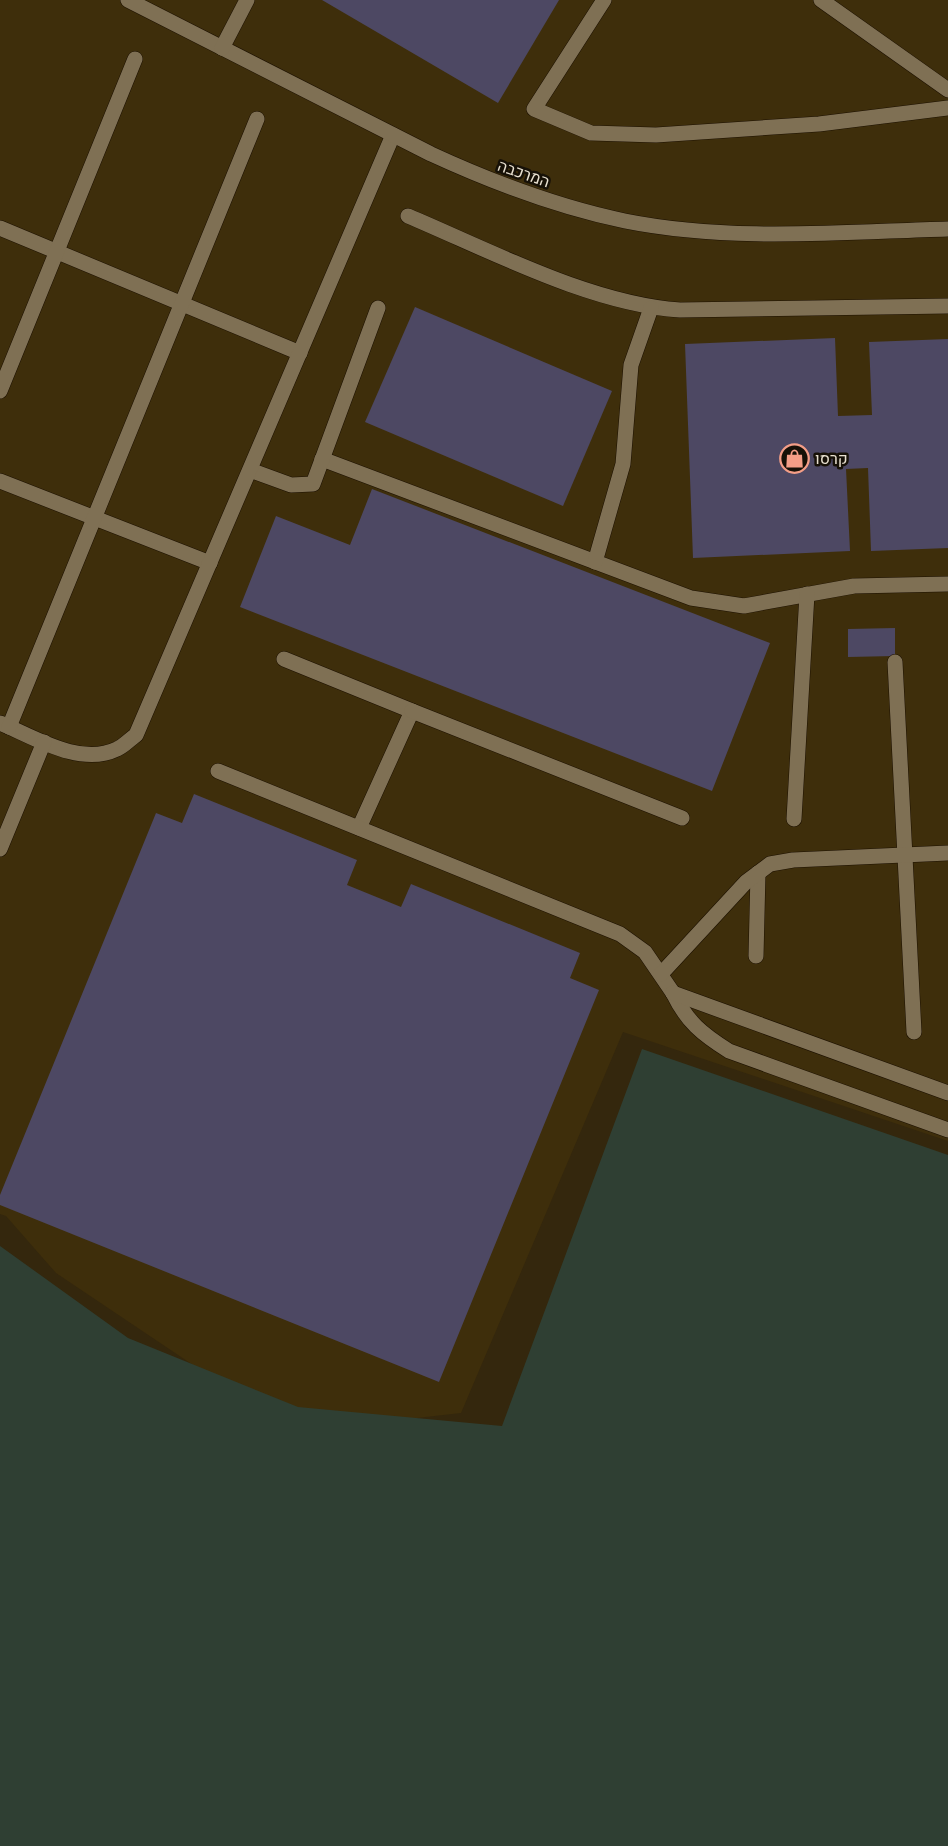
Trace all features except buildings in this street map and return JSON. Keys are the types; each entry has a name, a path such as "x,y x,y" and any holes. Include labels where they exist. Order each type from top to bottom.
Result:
{"street":[{"name":"המרכבה","path":"129,0 393,135 480,177 538,198 626,221 670,227 772,234 948,229"},
{"path":"222,48 247,0"},
{"path":"604,0 534,109 591,133 656,135 819,124 948,108"},
{"path":"821,0 948,90"},
{"path":"0,391 135,59"},
{"path":"257,119 94,518 4,725 68,751 93,755 117,749 136,735 393,135"},
{"path":"408,216 592,293 651,309 948,306"},
{"path":"0,228 300,353"},
{"path":"250,470 291,485 313,484 378,309"},
{"path":"595,562 623,464 631,365 651,309"},
{"path":"322,459 691,598 744,606 854,586 948,584"},
{"path":"0,481 210,563"},
{"path":"794,819 807,594"},
{"path":"284,658 682,818"},
{"path":"895,662 914,1032"},
{"path":"359,828 412,711"},
{"path":"0,849 44,742"},
{"path":"218,771 620,934 645,952 673,993 684,1016 708,1038 729,1051 948,1130"},
{"path":"661,974 746,882 770,864 793,860 948,853"},
{"path":"756,956 758,873"},
{"path":"673,993 948,1093"}],"shaded area":[{"path":"0,0 948,0 948,1141 623,1032 461,1413 293,1432 56,1273 6,1216 0,1214"}],"green space":[{"path":"642,1049 948,1155 948,1846 0,1846 0,1246 128,1338 298,1407 502,1426"}],"place":[{"name":"קרסו","path":"794,458"}]}
